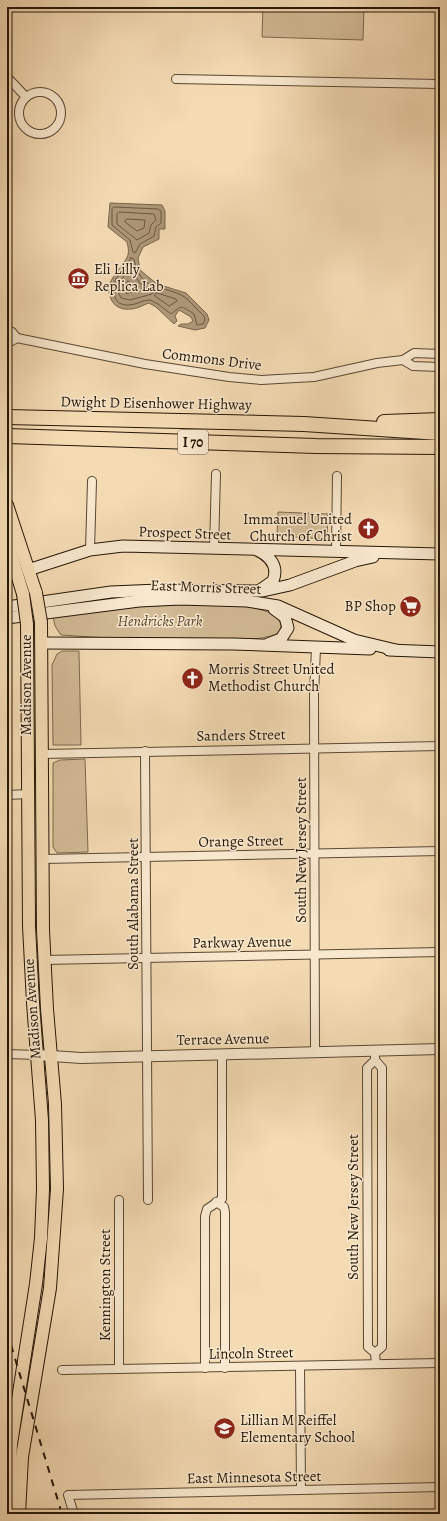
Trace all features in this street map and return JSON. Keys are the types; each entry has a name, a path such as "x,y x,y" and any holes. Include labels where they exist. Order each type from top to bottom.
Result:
{"highway":[{"name":"Dwight D Eisenhower Highway","path":"10,413 69,418 304,424"},
{"path":"304,424 440,420"},
{"name":"I 70","path":"304,424 440,433"},
{"name":"I 70","path":"14,436 440,447"},
{"path":"365,446 440,455"}],"main road":[{"name":"Madison Avenue","path":"7,505 36,593 43,642 44,960 57,1141 55,1242 50,1288 22,1457 19,1514"},
{"name":"Madison Avenue","path":"7,541 23,594 27,624 30,950 43,1148 41,1238 31,1320 12,1438 8,1472 8,1514"},
{"name":"Prospect Street","path":"28,570 90,550 123,546 257,550 267,548 397,554 440,554"},
{"path":"256,591 271,583 275,572 270,558 257,550"},
{"name":"East Morris Street","path":"7,607 117,592 256,591 290,585 361,559 397,554"},
{"name":"East Morris Street","path":"7,618 125,602 180,599 246,601 278,606 354,640 396,650"},
{"path":"246,601 271,608 283,614 288,622 287,630 281,639 265,646"},
{"name":"East Morris Street","path":"43,642 265,646 440,652"}],"street":[{"path":"7,77 26,97"},
{"path":"176,79 440,84"},
{"path":"35,92 42,92 51,94 57,100 62,113 60,121 54,129 46,133 37,134 25,127 20,119 19,111 21,104 26,97 35,92"},
{"path":"7,331 12,332 17,338 7,342"},
{"name":"Commons Drive","path":"17,338 145,364 250,380 308,378 331,375 377,363 403,360"},
{"path":"440,354 414,353 403,360 413,366 440,366"},
{"path":"214,549 216,474"},
{"path":"336,551 337,476"},
{"path":"90,550 92,481"},
{"name":"South New Jersey Street","path":"315,1052 316,648"},
{"name":"Sanders Street","path":"43,754 440,746"},
{"name":"South Alabama Street","path":"145,751 147,857 147,1056"},
{"path":"7,795 29,794"},
{"name":"Orange Street","path":"43,859 440,851"},
{"name":"Parkway Avenue","path":"44,960 440,952"},
{"name":"Terrace Avenue","path":"7,1054 51,1057 315,1052 375,1055 440,1049"},
{"path":"205,1368 205,1216 207,1209 222,1199 222,1054"},
{"name":"South New Jersey Street","path":"375,1055 367,1068 368,1347 376,1353"},
{"name":"South New Jersey Street","path":"375,1055 382,1068 382,1347 376,1353 376,1364"},
{"path":"147,1056 148,1200"},
{"name":"Kennington Street","path":"119,1200 119,1369"},
{"path":"216,1202 224,1207 225,1212 225,1368"},
{"name":"Lincoln Street","path":"62,1370 440,1363"},
{"path":"300,1366 301,1490"},
{"name":"East Minnesota Street","path":"74,1514 68,1495 440,1488"}],"green space":[{"path":"263,7 364,7 363,40 262,37"},
{"path":"278,512 328,514 327,539 277,536"},
{"name":"Hendricks Park","path":"159,604 247,606 262,610 276,617 281,624 281,627 276,634 263,638 248,639 101,637 61,635 55,626 53,616"},
{"name":"Hendricks Park","path":"62,651 79,651 81,745 53,745 52,665 57,654"},
{"path":"85,759 88,852 57,853 53,847 53,763 60,760"}],"water":[{"path":"110,203 162,205 165,211 165,229 159,229 159,239 143,247 138,258 140,270 157,284 186,293 207,314 209,320 205,328 195,330 178,326 181,324 188,324 193,321 191,317 179,310 175,316 177,321 174,324 156,307 149,303 136,308 123,309 112,301 109,294 109,288 114,276 128,255 128,250 127,242 108,227"}],"railway":[{"path":"7,1332 62,1514"}],"place":[{"name":"Eli Lilly Replica Lab","path":"79,278"},
{"name":"Immanuel United Church of Christ","path":"368,528"},
{"name":"BP Shop","path":"411,606"},
{"name":"Morris Street United Methodist Church","path":"192,678"},
{"name":"Lillian M Reiffel Elementary School","path":"224,1429"}]}
